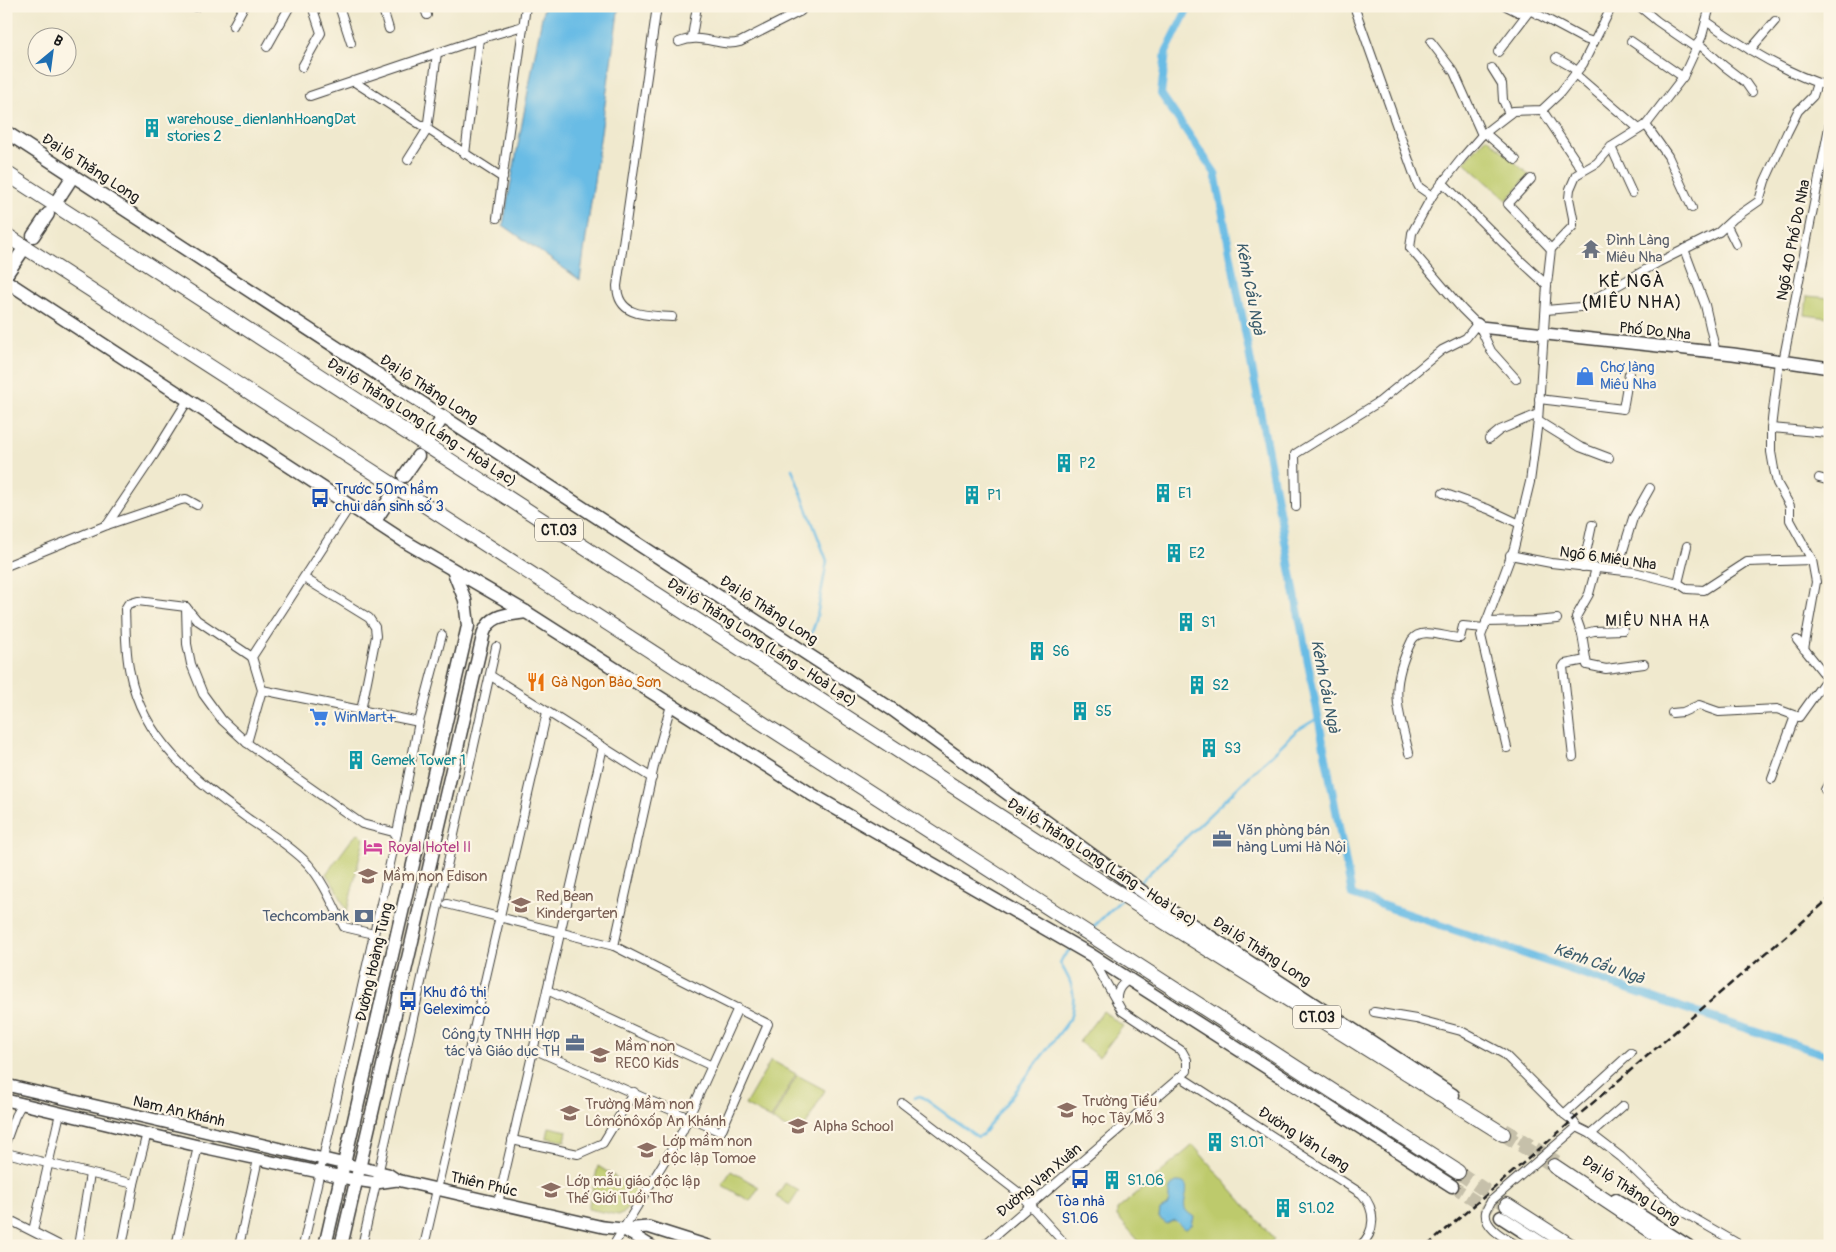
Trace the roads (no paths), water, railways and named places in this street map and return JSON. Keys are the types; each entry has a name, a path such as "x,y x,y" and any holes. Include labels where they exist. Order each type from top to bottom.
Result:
{"highway":[{"name":"Đại lộ Thăng Long (Láng - Hoà Lạc)","path":"6,172 1112,889 1504,1132"},
{"path":"6,235 1458,1172"},
{"path":"1556,1164 1674,1246"},
{"path":"1504,1211 1571,1246"}],"main road":[{"name":"Đại lộ Thăng Long","path":"6,132 442,418 898,713 1151,898 1504,1132"},
{"path":"58,198 73,176"},
{"path":"33,236 48,214"},
{"path":"6,275 23,250"},
{"path":"6,281 350,506 453,570 526,612 811,794 1089,954 1452,1186"},
{"path":"428,440 442,418"},
{"path":"404,476 418,456"},
{"path":"375,521 396,489"},
{"name":"Đường Hoàng Tùng","path":"325,1246 468,626 465,600 453,570"},
{"path":"341,1246 484,632 486,626 495,618 526,612"},
{"name":"Đại lộ Thăng Long","path":"1556,1164 1688,1246"},
{"path":"1504,1211 1546,1246"}],"street":[{"path":"233,26 244,6"},
{"path":"267,47 290,6"},
{"path":"302,67 321,33 312,6"},
{"path":"339,6 351,43"},
{"path":"382,6 389,30"},
{"path":"424,6 427,14"},
{"path":"497,218 526,6"},
{"path":"657,6 618,296 624,306 638,314 672,317"},
{"path":"692,37 697,6"},
{"path":"762,6 801,9"},
{"path":"1354,6 1417,183 1419,187 1432,196"},
{"path":"1506,6 1518,12 1525,8"},
{"path":"1516,379 1491,351 1479,326 1410,248 1412,233 1432,196 1442,182 1483,134 1513,111 1542,110 1560,93 1583,64 1612,6"},
{"path":"1639,6 1656,21 1697,45 1745,82 1752,92"},
{"path":"1507,748 1481,636 1514,548 1530,482 1538,417 1551,249 1573,226 1570,189 1576,175 1597,163 1611,147 1646,124 1682,77 1697,45 1710,6"},
{"path":"1525,8 1584,39 1594,42"},
{"path":"1498,52 1525,8"},
{"path":"679,42 692,37 736,44 801,9"},
{"path":"1706,21 1750,50 1791,73 1830,87"},
{"path":"1750,50 1775,21"},
{"path":"310,96 523,26"},
{"path":"465,154 479,39"},
{"path":"1631,41 1682,77"},
{"path":"1431,42 1454,72 1483,134 1516,160"},
{"path":"408,160 427,130 437,53"},
{"path":"1556,58 1576,73 1638,129"},
{"path":"1492,68 1502,84 1503,100 1509,114"},
{"path":"353,81 503,178"},
{"path":"1546,310 1580,307 1684,249 1706,240 1759,201 1765,181 1787,133 1798,111 1814,96 1817,83"},
{"path":"1542,110 1582,170"},
{"name":"Ngõ 40 Phố Do Nha","path":"1812,560 1790,520 1790,506 1777,483 1771,452 1771,428 1781,362 1830,122"},
{"path":"1646,124 1668,156 1692,208"},
{"path":"1611,147 1632,193"},
{"path":"1531,179 1508,204 1551,249"},
{"path":"1442,182 1547,285"},
{"path":"1726,226 1736,244"},
{"path":"1684,249 1705,305 1716,353"},
{"path":"1296,506 1295,454 1379,402 1442,350 1466,338 1479,326"},
{"name":"Phố Do Nha","path":"1479,326 1830,368"},
{"path":"1539,399 1623,409 1629,374"},
{"path":"107,526 188,400"},
{"path":"1490,438 1500,430 1538,417"},
{"path":"1538,417 1580,447 1609,458"},
{"path":"1771,428 1827,433 1830,436"},
{"path":"1819,478 1830,481"},
{"path":"1617,570 1633,518 1650,488"},
{"path":"1443,493 1488,509 1520,524"},
{"path":"6,566 107,526 181,500 186,499 197,505"},
{"path":"252,657 350,506"},
{"path":"1583,567 1592,525"},
{"path":"1678,584 1687,546"},
{"name":"Ngõ 6 Miêu Nha","path":"1510,556 1551,563 1634,572 1678,584 1688,589 1704,590 1747,562 1812,560"},
{"path":"1804,649 1816,582 1812,560"},
{"path":"1596,568 1589,594 1576,617 1582,634 1587,665 1606,669 1644,664"},
{"path":"304,578 369,618 375,626 376,636 361,711"},
{"path":"248,743 262,690 252,657 197,620 186,607 138,601 128,604 125,609 127,657 130,675 141,707 167,750 193,777 306,863 324,887 344,926 374,934"},
{"path":"186,607 189,656 198,682 211,707 222,720 248,743 362,824 397,833"},
{"path":"1409,753 1398,706 1396,686 1401,663 1414,636 1421,633 1460,638 1463,626 1557,619"},
{"path":"1582,634 1594,631 1623,630"},
{"path":"303,1246 397,833 419,722 442,634"},
{"path":"1672,713 1683,712 1699,705 1719,712 1777,710 1799,717 1828,680 1797,640"},
{"path":"362,1246 496,647"},
{"path":"1572,757 1563,667 1565,664 1586,660"},
{"path":"491,676 652,778"},
{"path":"262,690 419,722"},
{"path":"614,946 670,705"},
{"path":"424,1246 547,712"},
{"path":"1772,779 1795,716"},
{"path":"498,1203 603,747"},
{"path":"1825,790 1830,781"},
{"path":"447,904 614,946 768,1024 721,1132 533,1049"},
{"path":"1089,954 1122,1011 1182,1051 1185,1055 1187,1071 1181,1077"},
{"path":"1118,1004 1117,992 1119,988 1130,980"},
{"path":"547,990 712,1066"},
{"path":"613,1246 673,1148 689,1118 738,1008"},
{"path":"1374,1012 1416,1020 1461,1032 1504,1054 1573,1121 1577,1128 1591,1134 1683,1212 1742,1246"},
{"path":"1564,1114 1631,1053"},
{"name":"Đường Vạn Xuân","path":"983,1246 1181,1077"},
{"name":"Đường Văn Lang","path":"1181,1077 1362,1194 1371,1207 1372,1221 1368,1238 1360,1246"},
{"name":"Nam An Khánh","path":"6,1085 323,1160 343,1171"},
{"path":"512,1140 578,1154 603,1143 634,1092"},
{"name":"Nam An Khánh","path":"6,1100 258,1159 320,1172 343,1171"},
{"path":"902,1103 1018,1192 1067,1246"},
{"path":"6,1141 14,1116 22,1104"},
{"path":"1591,1134 1624,1106"},
{"path":"33,1231 60,1113"},
{"path":"1518,1246 1497,1232 1487,1221 1486,1213 1491,1201 1577,1128"},
{"path":"122,1246 134,1184 147,1133"},
{"path":"225,1152 228,1138"},
{"path":"176,1246 198,1146"},
{"path":"6,1153 134,1184"},
{"path":"239,1246 258,1159"},
{"name":"Thiên Phúc","path":"343,1171 377,1178 388,1174 397,1180 603,1227 623,1229 648,1227 708,1246"},
{"path":"78,1246 90,1174"},
{"path":"6,1218 61,1246"},
{"name":"Thiên Phúc","path":"623,1229 651,1246"}],"water":[{"path":"544,6 619,6 580,280 503,225"},
{"path":"1176,1182 1185,1184 1185,1208 1194,1217 1192,1225 1186,1229 1175,1220 1167,1224 1159,1218 1160,1210 1167,1206 1169,1201 1170,1188"}],"waterway":[{"name":"Kênh Cầu Ngà","path":"1189,6 1166,52 1161,94 1215,173 1352,895 1830,1056"},
{"path":"792,469 827,561 816,621 809,640"},
{"path":"1138,884 1296,731 1318,718"},
{"path":"1091,929 1121,900"},
{"path":"914,1098 920,1096 978,1137 982,1135 1070,1019 1073,1003 1071,983 1060,963 1071,949"}],"tunnel":[{"path":"1505,1129 1557,1161"},
{"path":"1503,1134 1554,1166"},
{"path":"1458,1172 1507,1205"},
{"path":"1452,1186 1501,1217"}],"railway":[{"path":"1427,1246 1830,898"}],"place":[{"name":"warehouse_dienlanhHoangDat stories 2","path":"152,128"},
{"name":"Đình Làng Miêu Nha","path":"1591,249"},
{"name":"Chợ làng Miêu Nha","path":"1585,376"},
{"name":"P2","path":"1064,463"},
{"name":"E1","path":"1163,493"},
{"name":"P1","path":"972,495"},
{"name":"Trước 50m hầm chui dân sinh số 3","path":"320,498"},
{"name":"E2","path":"1174,553"},
{"name":"S1","path":"1186,622"},
{"name":"S6","path":"1037,651"},
{"name":"Gà Ngon Bảo Sơn","path":"536,682"},
{"name":"S2","path":"1197,685"},
{"name":"S5","path":"1080,711"},
{"name":"WinMart+","path":"319,717"},
{"name":"S3","path":"1209,748"},
{"name":"Gemek Tower 1","path":"356,760"},
{"name":"Văn phòng bán hàng Lumi Hà Nội","path":"1222,839"},
{"name":"Royal Hotel II","path":"373,847"},
{"name":"Mầm non Edison","path":"368,876"},
{"name":"Red Bean Kindergarten","path":"521,905"},
{"name":"Techcombank","path":"364,916"},
{"name":"Khu đô thị Geleximco","path":"408,1001"},
{"name":"Công ty TNHH Hợp tác và Giáo dục TH","path":"575,1043"},
{"name":"Mầm non RECO Kids","path":"600,1055"},
{"name":"Trường Tiểu học Tây Mỗ 3","path":"1067,1110"},
{"name":"Trường Mầm non Lômônôxốp An Khánh","path":"570,1113"},
{"name":"Alpha School","path":"798,1126"},
{"name":"S1.01","path":"1215,1142"},
{"name":"Lớp mầm non độc lập Tomoe","path":"647,1150"},
{"name":"Tòa nhà S1.06","path":"1080,1179"},
{"name":"S1.06","path":"1112,1180"},
{"name":"Lớp mẫu giáo độc lập Thế Giới Tuổi Thơ","path":"551,1190"},
{"name":"S1.02","path":"1283,1208"}],"district":[{"name":"KẺ NGÀ (MIÊU NHA)","path":"1632,291"},
{"name":"MIÊU NHA HẠ","path":"1658,620"}]}
